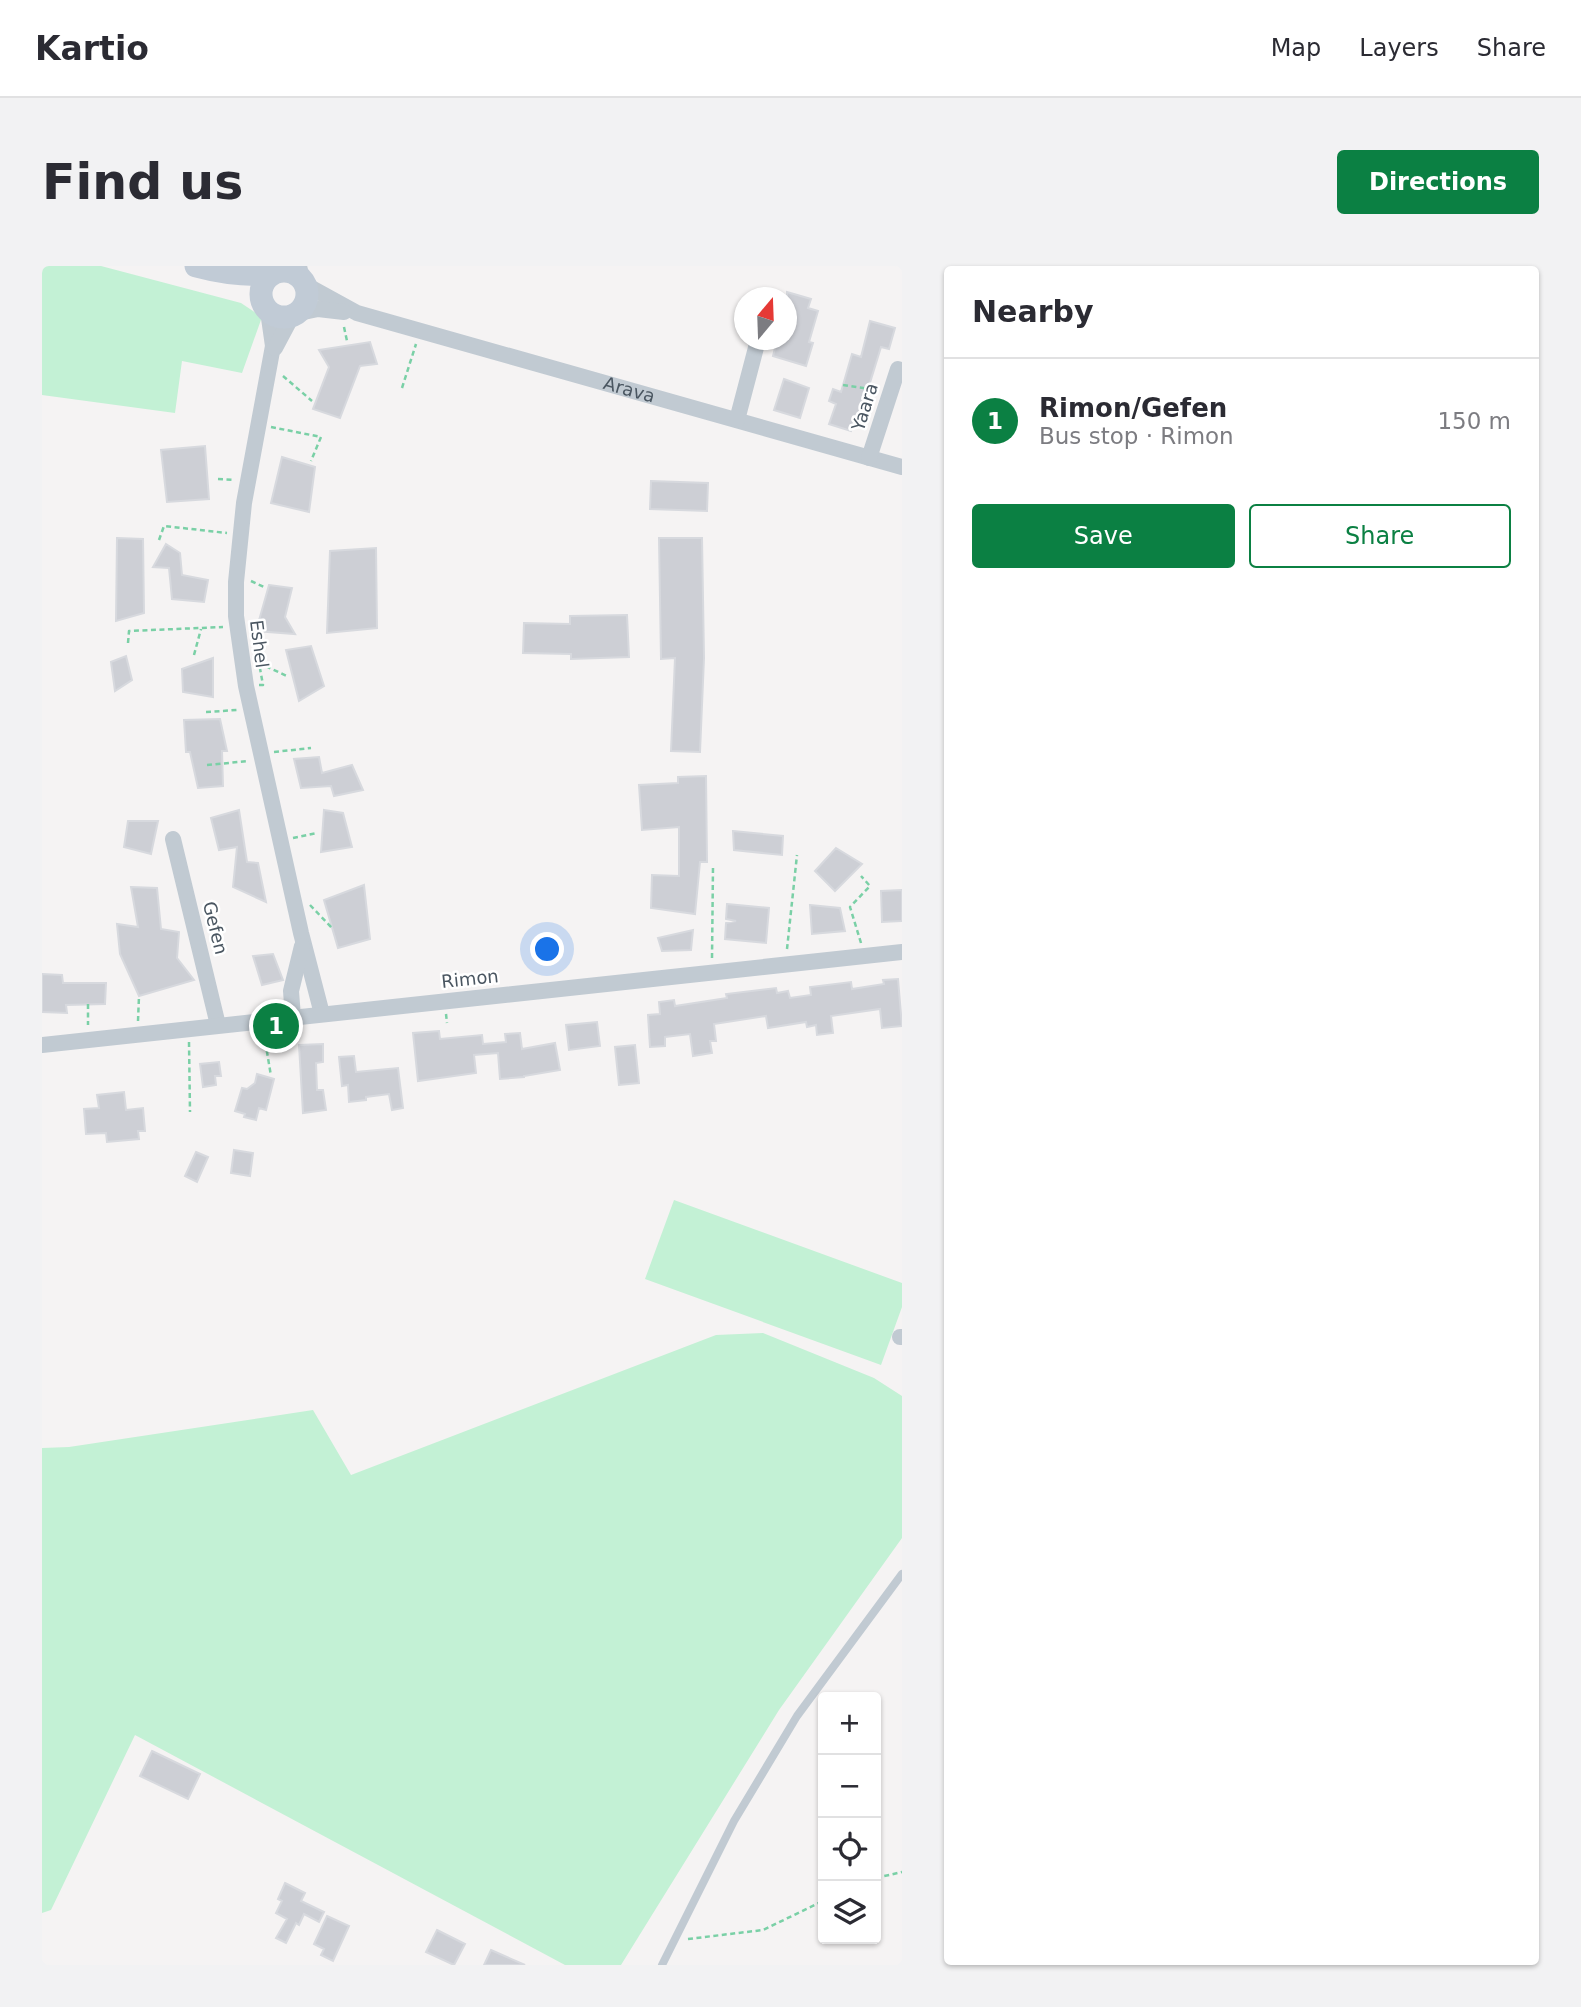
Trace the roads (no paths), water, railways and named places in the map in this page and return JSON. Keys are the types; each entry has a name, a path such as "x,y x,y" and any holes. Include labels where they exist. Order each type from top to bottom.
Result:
{"street":[{"path":"207,269 256,275 289,271 303,277 307,300 295,314 279,317 265,306 253,291 207,269"},
{"path":"265,306 260,295 264,282 275,271"},
{"name":"Arava","path":"303,277 356,313"},
{"name":"Eshel","path":"265,306 272,337 271,361"},
{"name":"Arava","path":"295,314 318,309 356,313 902,467"},
{"name":"Eshel","path":"295,314 276,344 258,425 240,534 236,582 237,626 261,757 322,1014"},
{"path":"737,420 755,350"},
{"name":"Yaara","path":"869,458 898,369"},
{"name":"Gefen","path":"173,839 218,1025"},
{"name":"Eshel","path":"293,1017 291,990 302,948 301,933"},
{"name":"Rimon","path":"42,1045 902,951"}],"lane":[{"path":"662,1965 734,1821 797,1716 902,1574"}],"place":[{"name":"Rimon/Gefen","path":"276,1026"}]}
